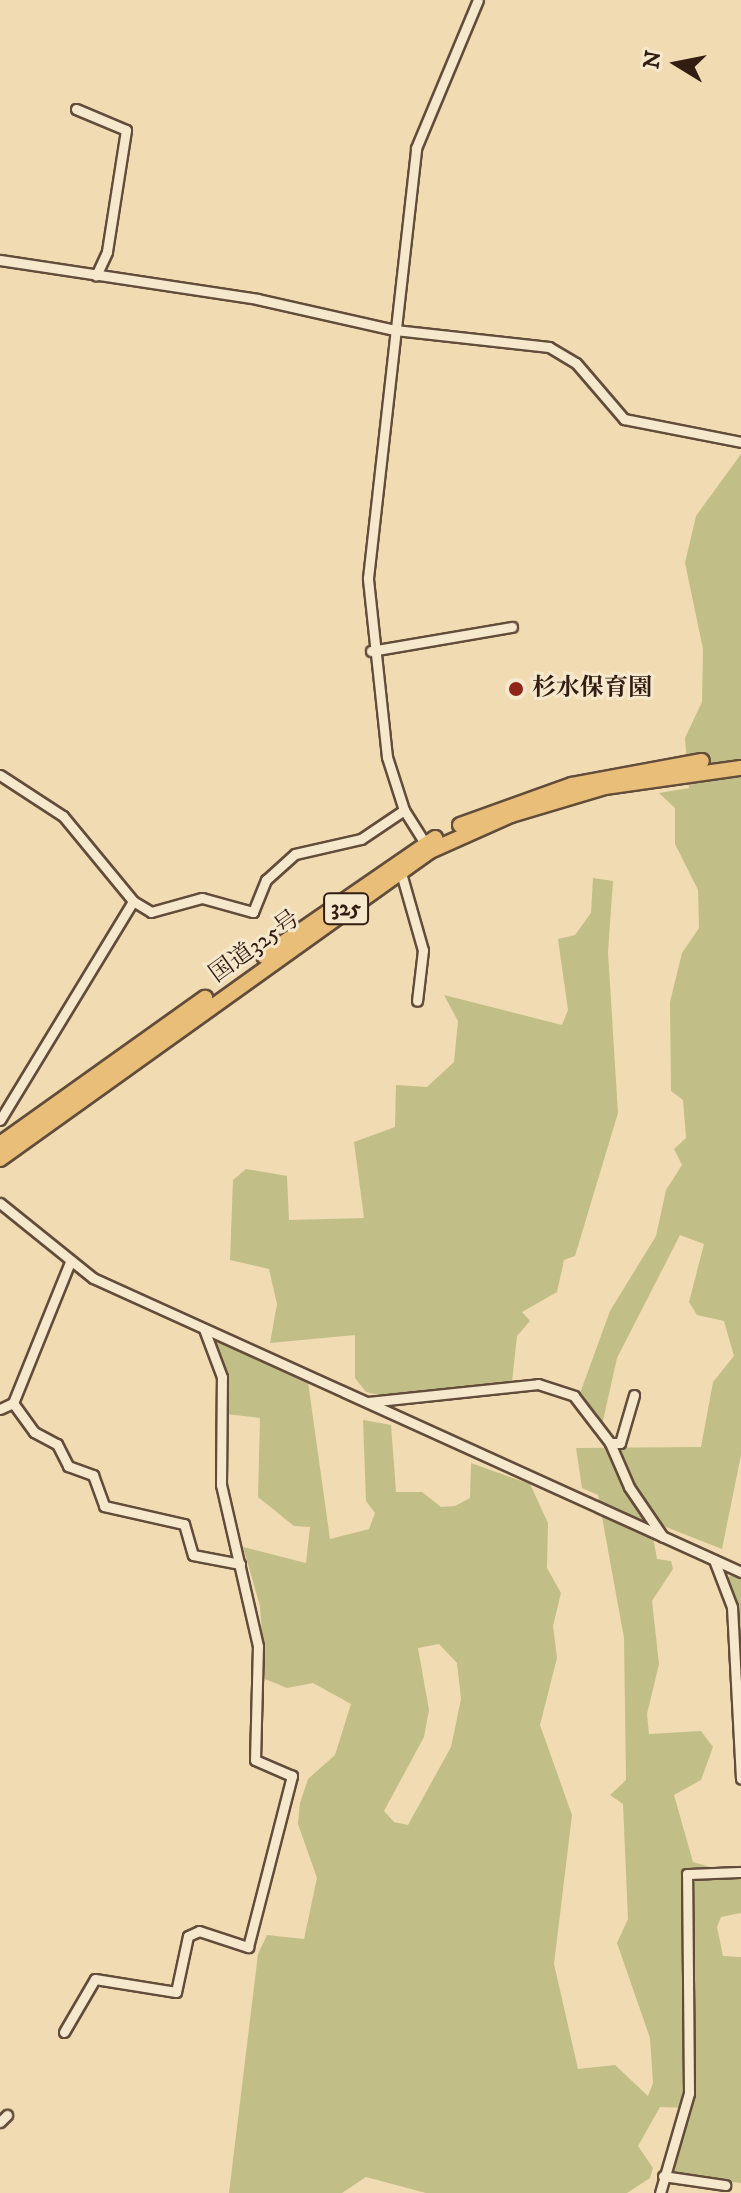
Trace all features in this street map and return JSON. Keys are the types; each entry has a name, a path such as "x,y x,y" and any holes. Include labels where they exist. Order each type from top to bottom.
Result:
{"highway":[{"name":"国道325号","path":"0,1144 428,847 572,785 741,759"},
{"name":"国道325号","path":"0,1159 401,873 428,847 485,825 605,787 741,768"}],"street":[{"path":"428,847 404,810 387,757 371,651 368,578 416,148 478,0"},
{"path":"76,109 126,130 107,252 96,276"},
{"path":"0,260 395,330 549,347 576,363 624,419 741,442"},
{"path":"371,651 512,627"},
{"path":"0,775 83,834 133,901 151,912 202,898 253,912 266,880 295,854 361,839 404,810"},
{"path":"401,873 423,950 417,1001"},
{"path":"0,1120 133,901"},
{"path":"0,1203 70,1262 204,1329 741,1572"},
{"path":"0,1409 13,1403 70,1262"},
{"path":"64,2032 95,1979 176,1992 188,1936 199,1931 248,1947 292,1776 255,1760 258,1646 221,1485 222,1377 204,1329"},
{"path":"368,1402 538,1384 574,1396 610,1443 629,1487 664,1538"},
{"path":"610,1443 620,1443 634,1395"},
{"path":"13,1403 34,1432 57,1444 63,1461 93,1475 104,1506 184,1524 193,1555 240,1564"},
{"path":"714,1560 732,1607 741,1779"},
{"path":"660,2193 689,2093 687,1874 741,1872"},
{"path":"663,2176 725,2185"}],"shaded area":[{"path":"741,454 741,1455 722,1549 661,1525 653,1537 657,1559 671,1561 673,1569 652,1601 659,1664 647,1714 649,1734 701,1731 713,1747 701,1780 674,1795 693,1862 741,1876 741,1913 721,1917 717,1927 723,1956 741,1957 741,2183 668,2174 691,2108 660,2107 638,2146 653,2168 650,2178 627,2193 426,2193 366,2177 342,2193 229,2193 258,1954 267,1935 304,1939 317,1878 298,1824 300,1803 308,1779 335,1755 351,1704 313,1683 287,1688 265,1679 260,1606 243,1547 306,1563 310,1527 294,1526 258,1497 260,1418 226,1414 226,1377 210,1337 308,1382 330,1539 369,1529 375,1513 366,1501 363,1420 391,1425 396,1492 422,1492 441,1507 455,1506 470,1498 471,1463 530,1484 548,1523 547,1568 561,1593 553,1626 557,1658 540,1725 572,1815 554,1964 578,2069 615,2065 648,2096 653,2083 650,2038 617,1943 628,1919 623,1804 610,1795 626,1780 624,1638 598,1495 582,1488 576,1448 701,1447 713,1382 734,1356 724,1321 697,1315 689,1302 704,1244 680,1235 617,1358 602,1425 579,1396 610,1311 656,1236 666,1190 682,1165 674,1149 686,1138 683,1100 671,1091 670,1002 682,953 699,928 698,890 675,844 675,808 659,793 689,788 685,738 702,702 703,649 685,563 696,516","holes":["439,1644 457,1663 461,1699 451,1747 408,1825 394,1822 384,1811 424,1737 429,1710 418,1648"]},
{"path":"593,878 613,881 608,952 618,1113 575,1256 564,1260 557,1292 522,1312 530,1321 517,1336 512,1382 384,1396 366,1392 355,1378 355,1335 270,1343 277,1304 269,1269 230,1260 233,1180 246,1169 287,1176 289,1220 364,1218 354,1142 395,1127 396,1085 427,1087 454,1062 458,1021 444,995 562,1025 568,1010 558,939 575,935 591,913"},
{"path":"734,1574 741,1577 741,1734 724,1579"}],"place":[{"name":"杉水保育園","path":"516,689"}]}
